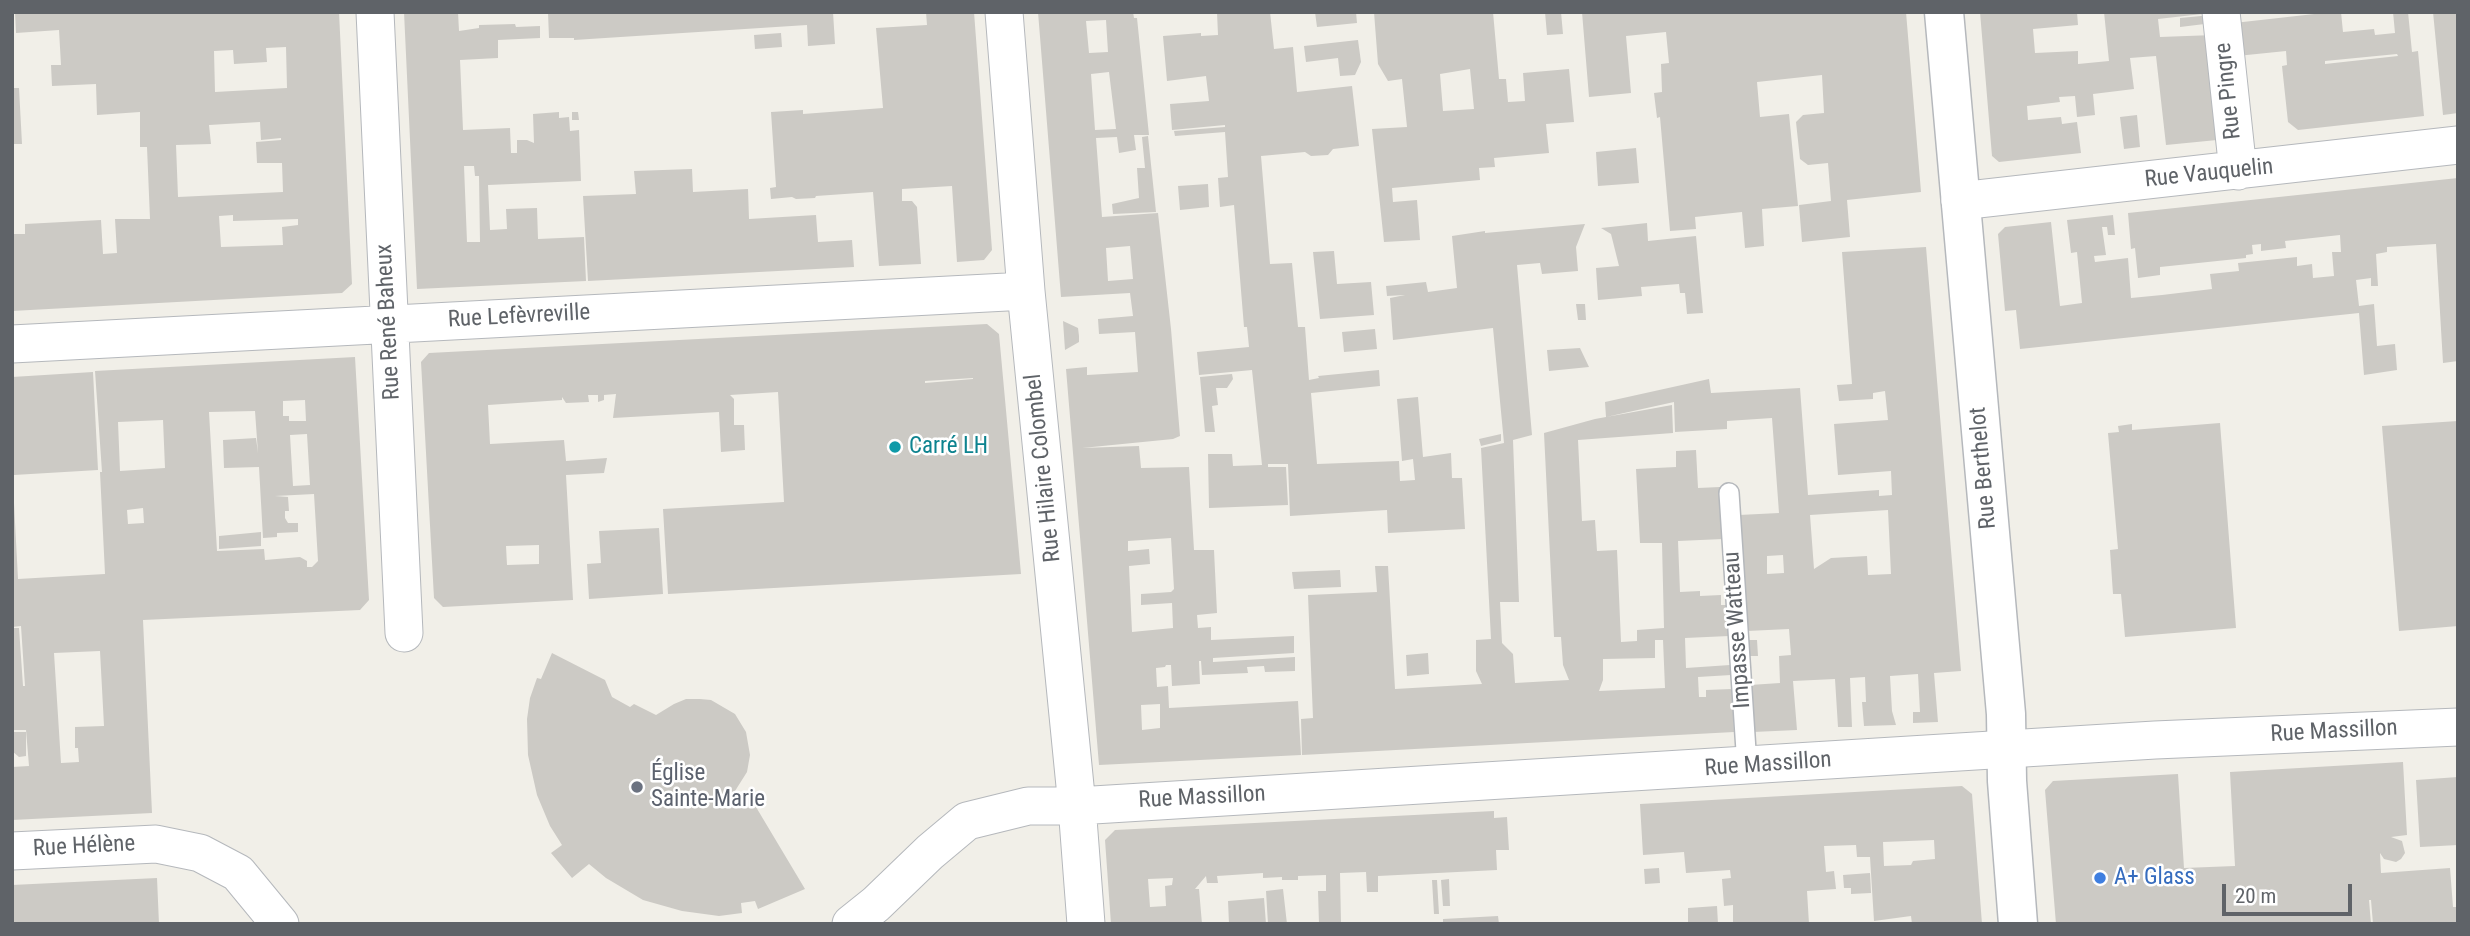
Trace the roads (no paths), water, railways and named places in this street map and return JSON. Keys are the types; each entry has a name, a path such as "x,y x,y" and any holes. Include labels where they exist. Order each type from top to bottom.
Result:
{"street":[{"name":"Rue René Baheux","path":"375,12 404,633"},
{"name":"Rue Hilaire Colombel","path":"1004,12 1026,290 1077,806 1086,924"},
{"name":"Rue Berthelot","path":"1944,12 2005,705 2018,924"},
{"name":"Rue Pingre","path":"2221,12 2238,171"},
{"name":"Rue Vauquelin","path":"1960,201 2458,145"},
{"name":"Rue Lefèvreville","path":"12,345 1026,290"},
{"name":"Rue Massillon","path":"851,924 967,821 1028,806 1077,806 2155,740 2458,727"},
{"name":"Rue Hélène","path":"12,851 156,844 200,853 238,873 280,924"}],"lane":[{"name":"Impasse Watteau","path":"1729,493 1747,766"}],"place":[{"name":"Carré LH","path":"895,447"},
{"name":"Église Sainte-Marie","path":"637,787"},
{"name":"A+ Glass","path":"2100,878"}]}
